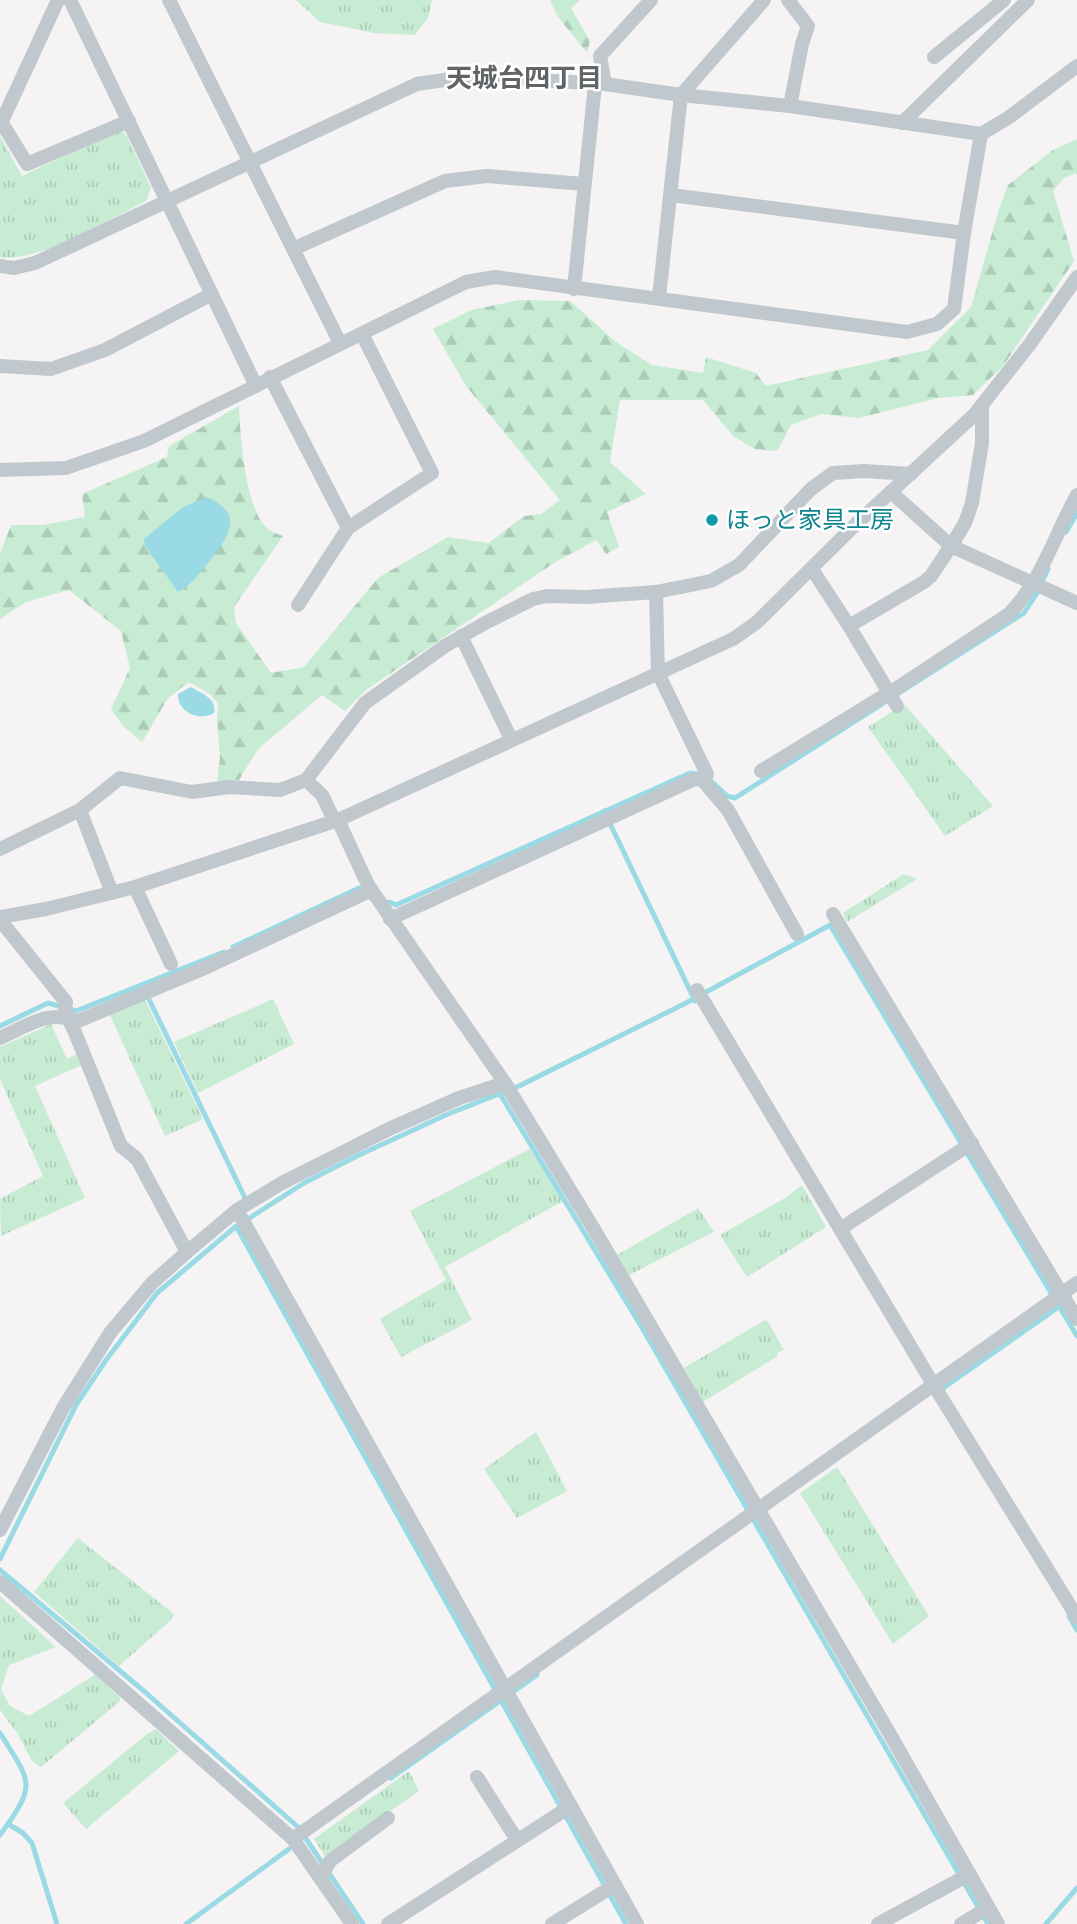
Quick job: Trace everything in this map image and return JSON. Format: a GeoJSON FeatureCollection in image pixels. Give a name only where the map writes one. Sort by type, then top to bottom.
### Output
{"type":"FeatureCollection","features":[{"type":"Feature","properties":{"kind":"street"},"geometry":{"type":"LineString","coordinates":[[58,0],[1,120],[27,164],[129,121]]}},
{"type":"Feature","properties":{"kind":"street"},"geometry":{"type":"LineString","coordinates":[[70,0],[256,386]]}},
{"type":"Feature","properties":{"kind":"street"},"geometry":{"type":"LineString","coordinates":[[169,0],[340,343]]}},
{"type":"Feature","properties":{"kind":"street"},"geometry":{"type":"LineString","coordinates":[[574,289],[584,184],[600,84],[600,56],[650,0]]}},
{"type":"Feature","properties":{"kind":"street"},"geometry":{"type":"LineString","coordinates":[[659,298],[681,95],[764,0]]}},
{"type":"Feature","properties":{"kind":"street"},"geometry":{"type":"LineString","coordinates":[[788,0],[808,26],[790,106]]}},
{"type":"Feature","properties":{"kind":"street"},"geometry":{"type":"LineString","coordinates":[[934,57],[1004,0]]}},
{"type":"Feature","properties":{"kind":"street"},"geometry":{"type":"LineString","coordinates":[[902,123],[1028,0]]}},
{"type":"Feature","properties":{"kind":"street"},"geometry":{"type":"LineString","coordinates":[[0,266],[15,268],[35,263],[416,84],[472,76],[600,84],[790,106],[981,134],[1008,118],[1077,66]]}},
{"type":"Feature","properties":{"kind":"street"},"geometry":{"type":"LineString","coordinates":[[0,470],[66,468],[144,441],[340,343],[466,282],[478,279],[495,277],[907,332],[937,324],[954,309],[981,134]]}},
{"type":"Feature","properties":{"kind":"street"},"geometry":{"type":"LineString","coordinates":[[293,249],[445,181],[486,176],[584,184]]}},
{"type":"Feature","properties":{"kind":"street"},"geometry":{"type":"LineString","coordinates":[[671,195],[964,233]]}},
{"type":"Feature","properties":{"kind":"street"},"geometry":{"type":"LineString","coordinates":[[372,890],[207,968],[78,1021],[66,1010],[0,918],[135,887],[336,821],[733,639],[756,623],[982,405],[1030,344],[1077,277]]}},
{"type":"Feature","properties":{"kind":"street"},"geometry":{"type":"LineString","coordinates":[[0,366],[51,369],[105,349],[212,294]]}},
{"type":"Feature","properties":{"kind":"street"},"geometry":{"type":"LineString","coordinates":[[298,605],[348,528],[432,473],[362,334]]}},
{"type":"Feature","properties":{"kind":"street"},"geometry":{"type":"LineString","coordinates":[[270,377],[348,528]]}},
{"type":"Feature","properties":{"kind":"street"},"geometry":{"type":"LineString","coordinates":[[849,626],[924,582],[951,547],[965,523],[972,503],[982,443],[982,405]]}},
{"type":"Feature","properties":{"kind":"street"},"geometry":{"type":"LineString","coordinates":[[0,849],[80,810],[120,778],[192,792],[229,787],[280,790],[306,780],[365,703],[461,636],[533,599],[547,596],[586,597],[656,592],[711,581],[727,574],[738,565],[811,489],[833,473],[864,471],[911,474]]}},
{"type":"Feature","properties":{"kind":"street"},"geometry":{"type":"LineString","coordinates":[[891,492],[951,547],[1077,603]]}},
{"type":"Feature","properties":{"kind":"street"},"geometry":{"type":"LineString","coordinates":[[761,771],[893,699],[1009,614],[1038,585],[1077,495]]}},
{"type":"Feature","properties":{"kind":"street"},"geometry":{"type":"LineString","coordinates":[[812,569],[893,699]]}},
{"type":"Feature","properties":{"kind":"street"},"geometry":{"type":"LineString","coordinates":[[656,592],[658,673],[705,779],[728,810],[797,934]]}},
{"type":"Feature","properties":{"kind":"street"},"geometry":{"type":"LineString","coordinates":[[461,636],[511,739]]}},
{"type":"Feature","properties":{"kind":"street"},"geometry":{"type":"LineString","coordinates":[[390,919],[695,779],[705,779]]}},
{"type":"Feature","properties":{"kind":"street"},"geometry":{"type":"LineString","coordinates":[[306,780],[322,795],[365,879],[390,919],[508,1088],[596,1231],[755,1514],[887,1729],[983,1911],[998,1924]]}},
{"type":"Feature","properties":{"kind":"street"},"geometry":{"type":"LineString","coordinates":[[80,810],[112,893]]}},
{"type":"Feature","properties":{"kind":"street"},"geometry":{"type":"LineString","coordinates":[[135,887],[171,964]]}},
{"type":"Feature","properties":{"kind":"street"},"geometry":{"type":"LineString","coordinates":[[833,914],[967,1146],[1060,1299],[1077,1319]]}},
{"type":"Feature","properties":{"kind":"street"},"geometry":{"type":"LineString","coordinates":[[699,994],[933,1389],[1077,1617]]}},
{"type":"Feature","properties":{"kind":"street"},"geometry":{"type":"LineString","coordinates":[[0,1038],[66,1010]]}},
{"type":"Feature","properties":{"kind":"street"},"geometry":{"type":"LineString","coordinates":[[66,1010],[121,1146],[137,1158],[187,1252]]}},
{"type":"Feature","properties":{"kind":"street"},"geometry":{"type":"LineString","coordinates":[[0,1530],[63,1408],[110,1333],[152,1283],[187,1252],[282,1183],[458,1098],[508,1088]]}},
{"type":"Feature","properties":{"kind":"street"},"geometry":{"type":"LineString","coordinates":[[840,1229],[967,1146]]}},
{"type":"Feature","properties":{"kind":"street"},"geometry":{"type":"LineString","coordinates":[[244,1211],[566,1809],[610,1888],[637,1924]]}},
{"type":"Feature","properties":{"kind":"street"},"geometry":{"type":"LineString","coordinates":[[299,1834],[504,1693],[1060,1299],[1077,1283]]}},
{"type":"Feature","properties":{"kind":"street"},"geometry":{"type":"LineString","coordinates":[[0,1581],[299,1834],[325,1870],[352,1924]]}},
{"type":"Feature","properties":{"kind":"street"},"geometry":{"type":"LineString","coordinates":[[477,1777],[517,1840]]}},
{"type":"Feature","properties":{"kind":"street"},"geometry":{"type":"LineString","coordinates":[[388,1924],[566,1809]]}},
{"type":"Feature","properties":{"kind":"street"},"geometry":{"type":"LineString","coordinates":[[325,1870],[388,1818]]}},
{"type":"Feature","properties":{"kind":"street"},"geometry":{"type":"LineString","coordinates":[[878,1924],[965,1877]]}},
{"type":"Feature","properties":{"kind":"street"},"geometry":{"type":"LineString","coordinates":[[552,1924],[610,1888]]}},
{"type":"Feature","properties":{"kind":"street"},"geometry":{"type":"LineString","coordinates":[[961,1924],[983,1911]]}},
{"type":"Feature","properties":{"kind":"green space"},"geometry":{"type":"Polygon","coordinates":[[[296,0],[432,0],[428,18],[415,35],[374,33],[320,22],[296,0]]]}},
{"type":"Feature","properties":{"kind":"green space"},"geometry":{"type":"Polygon","coordinates":[[[550,0],[580,0],[571,8],[590,41],[587,53],[558,17],[550,0]]]}},
{"type":"Feature","properties":{"kind":"green space"},"geometry":{"type":"Polygon","coordinates":[[[121,129],[128,138],[151,188],[146,201],[54,247],[16,257],[0,257],[0,136],[22,176],[121,129]]]}},
{"type":"Feature","properties":{"kind":"green space"},"geometry":{"type":"Polygon","coordinates":[[[1077,139],[1077,175],[1075,173],[1063,179],[1053,191],[1074,261],[1003,366],[973,395],[938,398],[859,418],[821,414],[791,425],[777,451],[755,449],[733,436],[703,400],[620,400],[610,462],[646,494],[607,512],[619,547],[606,554],[596,540],[554,563],[366,690],[345,711],[322,695],[258,749],[239,780],[217,781],[220,758],[218,704],[210,694],[189,682],[168,698],[142,742],[123,726],[111,709],[130,668],[121,631],[69,590],[26,602],[0,619],[0,554],[11,525],[43,525],[85,517],[82,494],[167,457],[169,446],[239,406],[245,471],[254,506],[260,520],[268,529],[283,536],[234,607],[236,623],[271,673],[304,667],[378,578],[448,537],[489,543],[524,516],[541,514],[560,500],[466,386],[433,329],[471,310],[520,300],[570,301],[616,342],[652,365],[703,373],[706,357],[756,373],[766,386],[928,350],[971,307],[1008,185],[1053,150],[1077,139]]]}},
{"type":"Feature","properties":{"kind":"green space"},"geometry":{"type":"Polygon","coordinates":[[[904,704],[993,806],[945,836],[868,727],[904,704]]]}},
{"type":"Feature","properties":{"kind":"green space"},"geometry":{"type":"Polygon","coordinates":[[[904,874],[917,879],[847,922],[843,913],[904,874]]]}},
{"type":"Feature","properties":{"kind":"green space"},"geometry":{"type":"Polygon","coordinates":[[[273,999],[294,1044],[198,1093],[174,1042],[273,999]]]}},
{"type":"Feature","properties":{"kind":"green space"},"geometry":{"type":"Polygon","coordinates":[[[145,1000],[203,1119],[165,1136],[110,1015],[145,1000]]]}},
{"type":"Feature","properties":{"kind":"green space"},"geometry":{"type":"Polygon","coordinates":[[[51,1024],[67,1059],[77,1054],[82,1065],[35,1086],[85,1198],[1,1236],[0,1199],[43,1176],[0,1079],[0,1047],[51,1024]]]}},
{"type":"Feature","properties":{"kind":"green space"},"geometry":{"type":"Polygon","coordinates":[[[530,1149],[563,1201],[445,1267],[472,1320],[401,1357],[380,1319],[446,1280],[410,1211],[530,1149]]]}},
{"type":"Feature","properties":{"kind":"green space"},"geometry":{"type":"Polygon","coordinates":[[[802,1185],[826,1227],[747,1277],[720,1235],[785,1198],[802,1185]]]}},
{"type":"Feature","properties":{"kind":"green space"},"geometry":{"type":"Polygon","coordinates":[[[698,1208],[714,1232],[629,1275],[617,1255],[698,1208]]]}},
{"type":"Feature","properties":{"kind":"green space"},"geometry":{"type":"Polygon","coordinates":[[[765,1320],[784,1350],[703,1402],[684,1368],[765,1320]]]}},
{"type":"Feature","properties":{"kind":"green space"},"geometry":{"type":"Polygon","coordinates":[[[536,1432],[567,1491],[517,1518],[484,1469],[536,1432]]]}},
{"type":"Feature","properties":{"kind":"green space"},"geometry":{"type":"Polygon","coordinates":[[[837,1467],[929,1616],[893,1644],[800,1493],[837,1467]]]}},
{"type":"Feature","properties":{"kind":"green space"},"geometry":{"type":"Polygon","coordinates":[[[78,1538],[174,1614],[171,1620],[119,1666],[34,1592],[78,1538]]]}},
{"type":"Feature","properties":{"kind":"green space"},"geometry":{"type":"Polygon","coordinates":[[[0,1596],[56,1647],[9,1665],[1,1690],[10,1706],[29,1716],[96,1674],[120,1698],[120,1701],[41,1767],[32,1761],[17,1733],[0,1710],[0,1596]]]}},
{"type":"Feature","properties":{"kind":"green space"},"geometry":{"type":"Polygon","coordinates":[[[156,1729],[179,1751],[86,1829],[63,1803],[156,1729]]]}},
{"type":"Feature","properties":{"kind":"green space"},"geometry":{"type":"Polygon","coordinates":[[[409,1771],[419,1791],[325,1856],[314,1839],[409,1771]]]}},
{"type":"Feature","properties":{"kind":"water"},"geometry":{"type":"Polygon","coordinates":[[[207,497],[226,511],[230,527],[209,562],[191,583],[178,592],[145,546],[144,539],[183,507],[207,497]]]}},
{"type":"Feature","properties":{"kind":"water"},"geometry":{"type":"Polygon","coordinates":[[[191,687],[211,700],[214,713],[196,716],[181,706],[178,694],[191,687]]]}},
{"type":"Feature","properties":{"kind":"waterway"},"geometry":{"type":"LineString","coordinates":[[1066,532],[1077,513]]}},
{"type":"Feature","properties":{"kind":"waterway"},"geometry":{"type":"LineString","coordinates":[[709,779],[727,796],[735,798],[1024,613],[1048,569]]}},
{"type":"Feature","properties":{"kind":"waterway"},"geometry":{"type":"LineString","coordinates":[[389,902],[396,905],[690,773],[697,774]]}},
{"type":"Feature","properties":{"kind":"waterway"},"geometry":{"type":"LineString","coordinates":[[604,811],[695,1001]]}},
{"type":"Feature","properties":{"kind":"waterway"},"geometry":{"type":"LineString","coordinates":[[233,947],[359,888]]}},
{"type":"Feature","properties":{"kind":"waterway"},"geometry":{"type":"LineString","coordinates":[[0,1559],[76,1405],[106,1360],[157,1293],[234,1228],[304,1183],[359,1155],[448,1114],[519,1086],[684,1004],[830,925],[1077,1336]]}},
{"type":"Feature","properties":{"kind":"waterway"},"geometry":{"type":"LineString","coordinates":[[0,1026],[48,1003],[76,1011],[224,952]]}},
{"type":"Feature","properties":{"kind":"waterway"},"geometry":{"type":"LineString","coordinates":[[146,993],[247,1202]]}},
{"type":"Feature","properties":{"kind":"waterway"},"geometry":{"type":"LineString","coordinates":[[500,1094],[641,1326],[988,1924]]}},
{"type":"Feature","properties":{"kind":"waterway"},"geometry":{"type":"LineString","coordinates":[[236,1226],[626,1924]]}},
{"type":"Feature","properties":{"kind":"waterway"},"geometry":{"type":"LineString","coordinates":[[939,1391],[1060,1306]]}},
{"type":"Feature","properties":{"kind":"waterway"},"geometry":{"type":"LineString","coordinates":[[0,1570],[145,1692],[298,1827],[363,1924]]}},
{"type":"Feature","properties":{"kind":"waterway"},"geometry":{"type":"LineString","coordinates":[[1069,1616],[1077,1630]]}},
{"type":"Feature","properties":{"kind":"waterway"},"geometry":{"type":"LineString","coordinates":[[391,1778],[537,1675]]}},
{"type":"Feature","properties":{"kind":"waterway"},"geometry":{"type":"LineString","coordinates":[[0,1733],[19,1763],[26,1784],[20,1805],[0,1835]]}},
{"type":"Feature","properties":{"kind":"waterway"},"geometry":{"type":"LineString","coordinates":[[8,1824],[23,1833],[32,1843],[57,1924]]}},
{"type":"Feature","properties":{"kind":"waterway"},"geometry":{"type":"LineString","coordinates":[[186,1924],[289,1849]]}},
{"type":"Feature","properties":{"kind":"waterway"},"geometry":{"type":"LineString","coordinates":[[1046,1924],[1077,1888]]}},
{"type":"Feature","properties":{"kind":"place","name":"ほっと家具工房"},"geometry":{"type":"Point","coordinates":[712,520]}},
{"type":"Feature","properties":{"kind":"district","name":"天城台四丁目"},"geometry":{"type":"Point","coordinates":[524,78]}}]}
